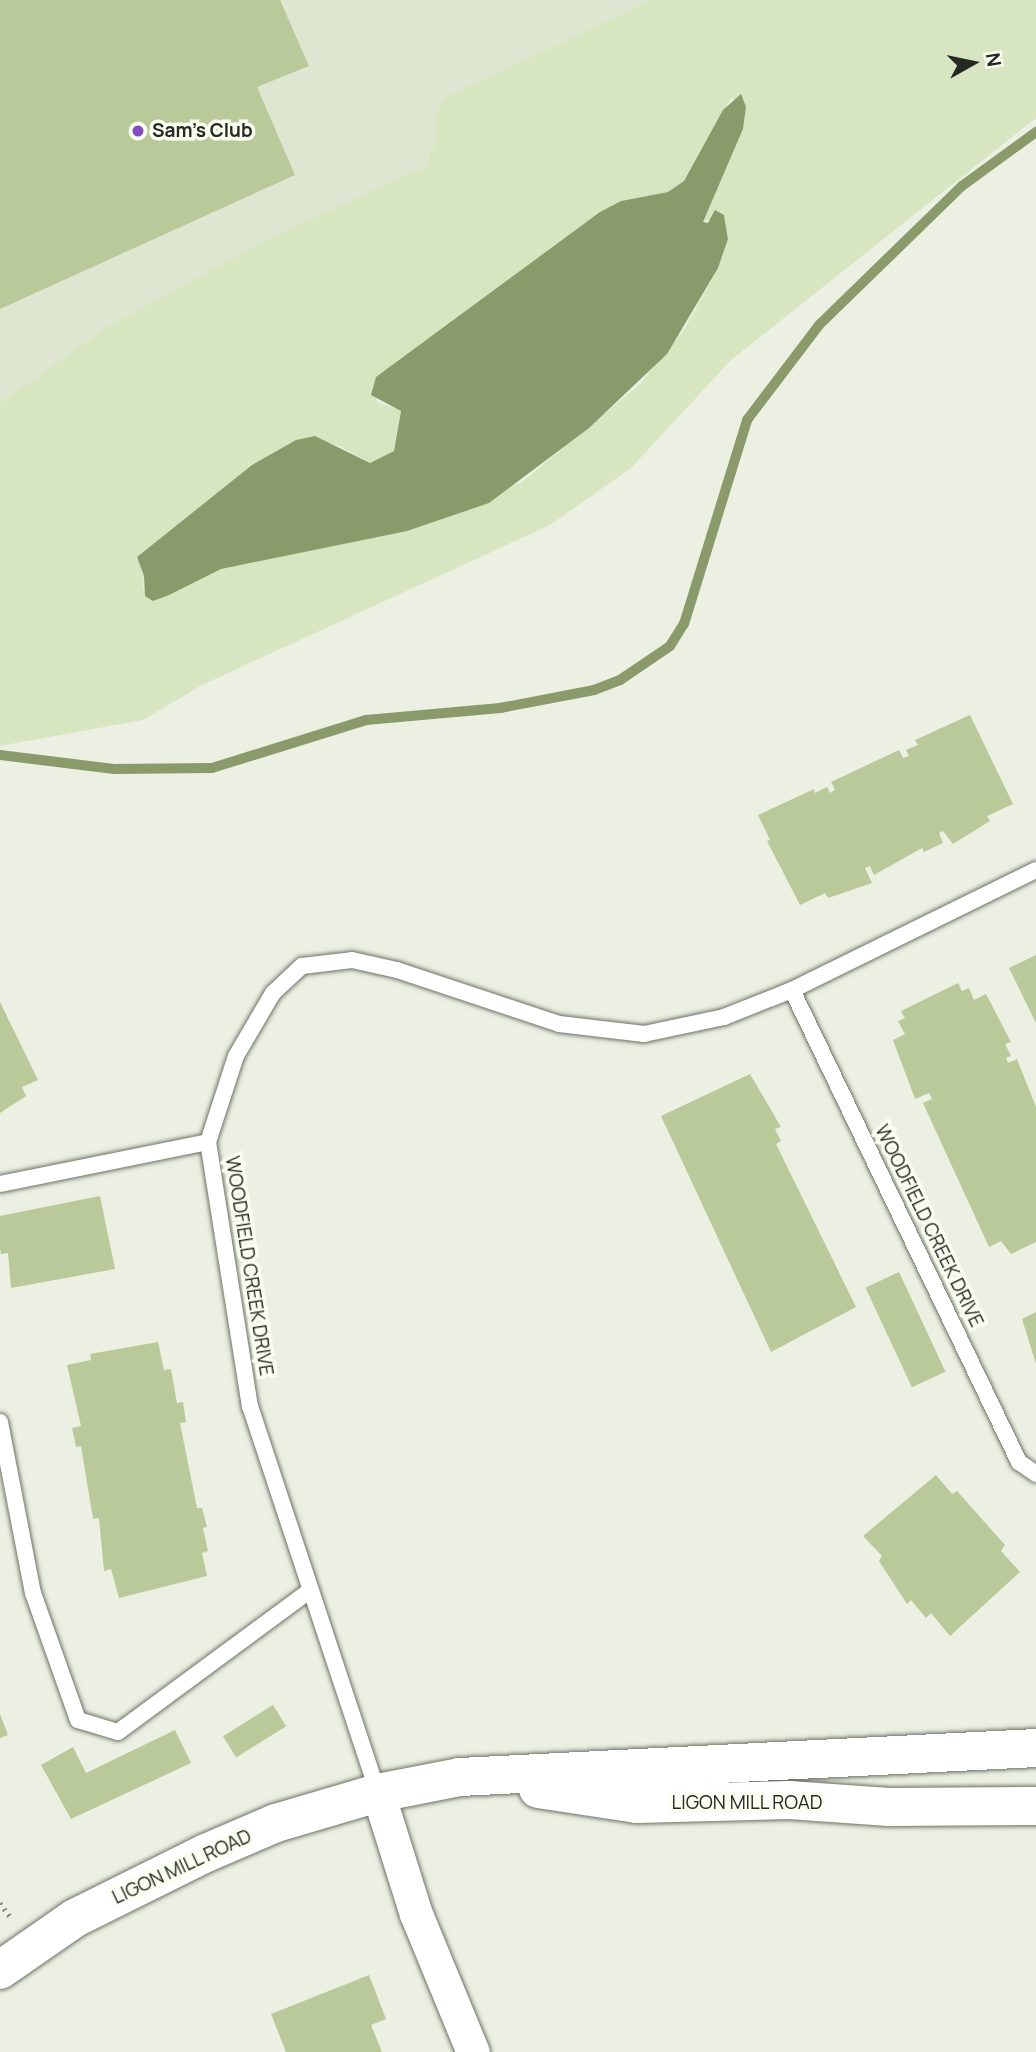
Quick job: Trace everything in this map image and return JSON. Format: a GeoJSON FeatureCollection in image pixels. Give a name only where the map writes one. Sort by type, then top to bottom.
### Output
{"type":"FeatureCollection","features":[{"type":"Feature","properties":{"kind":"main road","name":"LIGON MILL ROAD"},"geometry":{"type":"LineString","coordinates":[[0,1970],[75,1918],[206,1853],[276,1823],[378,1793],[460,1777],[1036,1748]]}},
{"type":"Feature","properties":{"kind":"main road","name":"LIGON MILL ROAD"},"geometry":{"type":"LineString","coordinates":[[460,1777],[637,1804],[789,1800],[889,1807],[1036,1806]]}},
{"type":"Feature","properties":{"kind":"street"},"geometry":{"type":"LineString","coordinates":[[378,1793],[416,1914],[473,2052]]}},
{"type":"Feature","properties":{"kind":"lane","name":"WOODFIELD CREEK DRIVE"},"geometry":{"type":"LineString","coordinates":[[378,1793],[250,1407],[208,1142],[236,1056],[273,993],[302,966],[352,960],[397,970],[559,1024],[644,1034],[724,1017],[792,990],[1036,870]]}},
{"type":"Feature","properties":{"kind":"lane","name":"WOODFIELD CREEK DRIVE"},"geometry":{"type":"LineString","coordinates":[[792,990],[1020,1462],[1036,1474]]}},
{"type":"Feature","properties":{"kind":"lane"},"geometry":{"type":"LineString","coordinates":[[0,1184],[208,1142]]}},
{"type":"Feature","properties":{"kind":"lane"},"geometry":{"type":"LineString","coordinates":[[0,1422],[33,1593],[78,1720],[118,1732],[309,1591]]}},
{"type":"Feature","properties":{"kind":"path"},"geometry":{"type":"LineString","coordinates":[[0,1903],[15,1922]]}},
{"type":"Feature","properties":{"kind":"shaded area"},"geometry":{"type":"Polygon","coordinates":[[[0,0],[651,0],[447,97],[434,116],[437,139],[425,165],[0,403],[0,0]]]}},
{"type":"Feature","properties":{"kind":"shaded area"},"geometry":{"type":"Polygon","coordinates":[[[651,0],[1036,0],[1036,118],[731,360],[631,468],[550,525],[202,685],[143,720],[0,746],[0,403],[107,327],[266,240],[425,166],[437,139],[434,116],[446,97],[651,0]],[[731,98],[684,181],[668,192],[621,201],[377,377],[373,387],[377,402],[401,410],[394,451],[370,463],[337,445],[296,440],[252,465],[137,557],[144,576],[143,588],[153,601],[221,569],[521,483],[639,385],[684,330],[718,268],[728,239],[724,215],[703,222],[743,129],[746,107],[731,98]]]}},
{"type":"Feature","properties":{"kind":"shaded area"},"geometry":{"type":"Polygon","coordinates":[[[741,94],[746,107],[743,129],[703,222],[708,223],[715,210],[724,215],[728,239],[718,268],[667,354],[589,428],[489,503],[407,531],[221,569],[153,601],[145,596],[144,576],[137,557],[252,465],[296,440],[315,436],[370,463],[394,451],[401,411],[371,395],[376,377],[600,212],[621,201],[668,192],[684,181],[723,110],[741,94]]]}},
{"type":"Feature","properties":{"kind":"building","name":"Sam's Club"},"geometry":{"type":"Polygon","coordinates":[[[0,0],[280,0],[309,66],[257,87],[295,175],[0,309],[0,0]]]}},
{"type":"Feature","properties":{"kind":"building"},"geometry":{"type":"Polygon","coordinates":[[[970,715],[1013,804],[987,816],[990,821],[953,844],[943,831],[939,833],[943,843],[924,852],[922,848],[874,875],[870,866],[865,868],[872,883],[828,898],[825,893],[800,905],[767,841],[770,840],[758,815],[814,789],[815,793],[827,787],[830,793],[835,790],[831,782],[899,750],[903,758],[909,756],[906,750],[918,745],[915,740],[970,715]]]}},
{"type":"Feature","properties":{"kind":"building"},"geometry":{"type":"Polygon","coordinates":[[[1036,955],[1036,1023],[1009,968],[1036,955]]]}},
{"type":"Feature","properties":{"kind":"building"},"geometry":{"type":"Polygon","coordinates":[[[958,983],[962,991],[969,988],[974,1000],[986,994],[1011,1042],[1005,1044],[1011,1056],[1006,1058],[1008,1063],[1017,1059],[1036,1107],[1036,1242],[1011,1254],[1001,1241],[989,1247],[923,1103],[932,1099],[929,1093],[915,1099],[893,1040],[905,1034],[898,1021],[905,1018],[901,1011],[958,983]]]}},
{"type":"Feature","properties":{"kind":"building"},"geometry":{"type":"Polygon","coordinates":[[[0,1002],[38,1080],[22,1087],[26,1096],[0,1113],[0,1002]]]}},
{"type":"Feature","properties":{"kind":"building"},"geometry":{"type":"Polygon","coordinates":[[[750,1074],[781,1127],[775,1129],[781,1141],[776,1144],[856,1307],[771,1352],[661,1116],[750,1074]]]}},
{"type":"Feature","properties":{"kind":"building"},"geometry":{"type":"Polygon","coordinates":[[[100,1196],[115,1269],[11,1288],[8,1253],[1,1254],[0,1249],[0,1216],[100,1196]]]}},
{"type":"Feature","properties":{"kind":"building"},"geometry":{"type":"Polygon","coordinates":[[[899,1272],[945,1372],[912,1387],[865,1288],[899,1272]]]}},
{"type":"Feature","properties":{"kind":"building"},"geometry":{"type":"Polygon","coordinates":[[[1036,1312],[1036,1364],[1022,1319],[1036,1312]]]}},
{"type":"Feature","properties":{"kind":"building"},"geometry":{"type":"Polygon","coordinates":[[[158,1342],[164,1370],[171,1369],[177,1403],[183,1402],[186,1422],[180,1423],[197,1508],[202,1508],[207,1527],[203,1528],[208,1551],[202,1553],[207,1576],[119,1598],[111,1569],[104,1571],[99,1518],[93,1519],[81,1446],[76,1447],[72,1428],[81,1426],[67,1365],[91,1360],[90,1354],[158,1342]]]}},
{"type":"Feature","properties":{"kind":"building"},"geometry":{"type":"Polygon","coordinates":[[[936,1475],[952,1494],[957,1491],[1005,1545],[1001,1551],[1020,1572],[950,1636],[931,1613],[926,1618],[911,1600],[907,1604],[879,1561],[882,1556],[863,1536],[936,1475]]]}},
{"type":"Feature","properties":{"kind":"building"},"geometry":{"type":"Polygon","coordinates":[[[273,1705],[286,1726],[236,1757],[223,1736],[273,1705]]]}},
{"type":"Feature","properties":{"kind":"building"},"geometry":{"type":"Polygon","coordinates":[[[0,1714],[8,1735],[0,1738],[0,1714]]]}},
{"type":"Feature","properties":{"kind":"building"},"geometry":{"type":"Polygon","coordinates":[[[175,1730],[191,1763],[71,1819],[41,1765],[73,1747],[86,1773],[175,1730]]]}},
{"type":"Feature","properties":{"kind":"building"},"geometry":{"type":"Polygon","coordinates":[[[369,1975],[386,2019],[371,2025],[382,2052],[286,2052],[271,2014],[369,1975]]]}},
{"type":"Feature","properties":{"kind":"waterway"},"geometry":{"type":"LineString","coordinates":[[0,755],[114,769],[212,768],[366,720],[500,708],[594,690],[620,680],[670,646],[684,624],[747,420],[819,325],[962,186],[1036,132]]}},
{"type":"Feature","properties":{"kind":"place","name":"Sam's Club"},"geometry":{"type":"Point","coordinates":[138,131]}}]}
